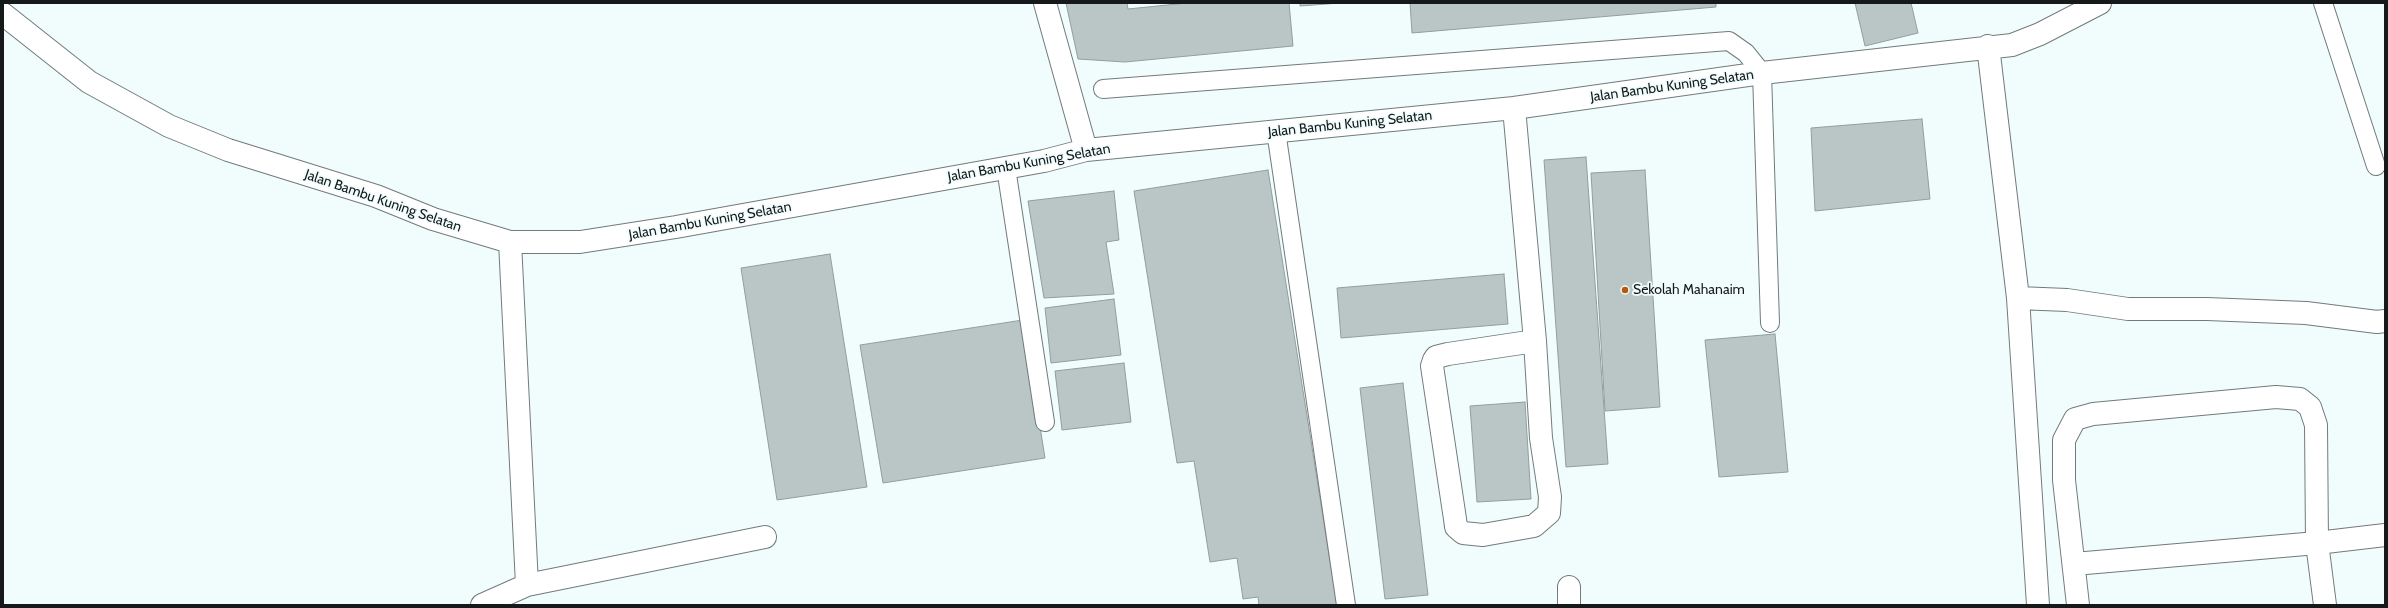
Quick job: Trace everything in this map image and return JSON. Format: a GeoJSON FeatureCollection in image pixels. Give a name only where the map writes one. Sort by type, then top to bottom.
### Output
{"type":"FeatureCollection","features":[{"type":"Feature","properties":{"kind":"street"},"geometry":{"type":"LineString","coordinates":[[1045,3],[1086,150]]}},
{"type":"Feature","properties":{"kind":"street","name":"Jalan Bambu Kuning Selatan"},"geometry":{"type":"LineString","coordinates":[[3,14],[89,82],[169,126],[228,150],[376,196],[433,219],[510,242],[580,242],[633,235],[1044,162],[1086,150],[1514,108],[1762,73],[1988,46],[2012,45],[2040,34],[2100,3]]}},
{"type":"Feature","properties":{"kind":"street"},"geometry":{"type":"LineString","coordinates":[[1988,46],[2018,298],[2038,605]]}},
{"type":"Feature","properties":{"kind":"street"},"geometry":{"type":"LineString","coordinates":[[1514,108],[1535,341],[1541,438],[1550,498],[1548,512],[1534,526],[1483,535],[1463,533],[1456,527],[1432,366],[1434,360],[1436,357],[1448,354],[1535,341]]}},
{"type":"Feature","properties":{"kind":"street"},"geometry":{"type":"LineString","coordinates":[[510,242],[527,585]]}},
{"type":"Feature","properties":{"kind":"street"},"geometry":{"type":"LineString","coordinates":[[2018,298],[2067,300],[2128,309],[2207,309],[2306,313],[2377,322],[2385,321]]}},
{"type":"Feature","properties":{"kind":"street"},"geometry":{"type":"LineString","coordinates":[[2078,605],[2064,480],[2064,440],[2075,419],[2093,414],[2276,397],[2300,399],[2310,407],[2316,425],[2317,543],[2324,605]]}},
{"type":"Feature","properties":{"kind":"street"},"geometry":{"type":"LineString","coordinates":[[2074,564],[2317,543],[2385,535]]}},
{"type":"Feature","properties":{"kind":"street"},"geometry":{"type":"LineString","coordinates":[[482,605],[527,585],[765,537]]}},
{"type":"Feature","properties":{"kind":"lane"},"geometry":{"type":"LineString","coordinates":[[2323,3],[2376,166]]}},
{"type":"Feature","properties":{"kind":"lane"},"geometry":{"type":"LineString","coordinates":[[1103,89],[1728,41],[1746,53],[1762,73],[1770,323]]}},
{"type":"Feature","properties":{"kind":"lane"},"geometry":{"type":"LineString","coordinates":[[1276,131],[1346,605]]}},
{"type":"Feature","properties":{"kind":"lane"},"geometry":{"type":"LineString","coordinates":[[1006,168],[1045,422]]}},
{"type":"Feature","properties":{"kind":"building"},"geometry":{"type":"Polygon","coordinates":[[[1066,3],[1127,3],[1128,9],[1187,3],[1289,3],[1293,46],[1125,62],[1078,59],[1066,3]]]}},
{"type":"Feature","properties":{"kind":"building"},"geometry":{"type":"Polygon","coordinates":[[[1300,3],[1340,3],[1300,6],[1300,3]]]}},
{"type":"Feature","properties":{"kind":"building"},"geometry":{"type":"Polygon","coordinates":[[[1410,3],[1716,3],[1716,7],[1412,33],[1410,3]]]}},
{"type":"Feature","properties":{"kind":"building"},"geometry":{"type":"Polygon","coordinates":[[[1855,3],[1911,3],[1918,33],[1865,46],[1855,3]]]}},
{"type":"Feature","properties":{"kind":"building"},"geometry":{"type":"Polygon","coordinates":[[[1922,119],[1930,199],[1815,211],[1811,128],[1922,119]]]}},
{"type":"Feature","properties":{"kind":"building"},"geometry":{"type":"Polygon","coordinates":[[[1586,157],[1608,464],[1566,467],[1544,160],[1586,157]]]}},
{"type":"Feature","properties":{"kind":"building"},"geometry":{"type":"Polygon","coordinates":[[[1268,170],[1337,605],[1259,605],[1258,597],[1243,599],[1237,558],[1210,562],[1194,461],[1177,463],[1134,191],[1268,170]]]}},
{"type":"Feature","properties":{"kind":"building","name":"Sekolah Mahanaim"},"geometry":{"type":"Polygon","coordinates":[[[1645,170],[1660,407],[1605,411],[1591,173],[1645,170]]]}},
{"type":"Feature","properties":{"kind":"building"},"geometry":{"type":"Polygon","coordinates":[[[1114,191],[1119,240],[1106,242],[1114,294],[1044,298],[1028,201],[1114,191]]]}},
{"type":"Feature","properties":{"kind":"building"},"geometry":{"type":"Polygon","coordinates":[[[830,254],[867,487],[777,500],[741,268],[830,254]]]}},
{"type":"Feature","properties":{"kind":"building"},"geometry":{"type":"Polygon","coordinates":[[[1504,274],[1508,324],[1341,338],[1337,288],[1504,274]]]}},
{"type":"Feature","properties":{"kind":"building"},"geometry":{"type":"Polygon","coordinates":[[[1114,299],[1121,355],[1051,363],[1045,308],[1114,299]]]}},
{"type":"Feature","properties":{"kind":"building"},"geometry":{"type":"Polygon","coordinates":[[[1023,320],[1045,458],[883,483],[860,345],[1023,320]]]}},
{"type":"Feature","properties":{"kind":"building"},"geometry":{"type":"Polygon","coordinates":[[[1775,334],[1788,472],[1719,477],[1705,340],[1775,334]]]}},
{"type":"Feature","properties":{"kind":"building"},"geometry":{"type":"Polygon","coordinates":[[[1124,363],[1131,422],[1062,430],[1055,371],[1124,363]]]}},
{"type":"Feature","properties":{"kind":"building"},"geometry":{"type":"Polygon","coordinates":[[[1403,383],[1428,595],[1385,599],[1360,388],[1403,383]]]}},
{"type":"Feature","properties":{"kind":"building"},"geometry":{"type":"Polygon","coordinates":[[[1525,402],[1531,499],[1477,502],[1470,406],[1525,402]]]}},
{"type":"Feature","properties":{"kind":"place","name":"Sekolah Mahanaim"},"geometry":{"type":"Point","coordinates":[1625,290]}}]}
